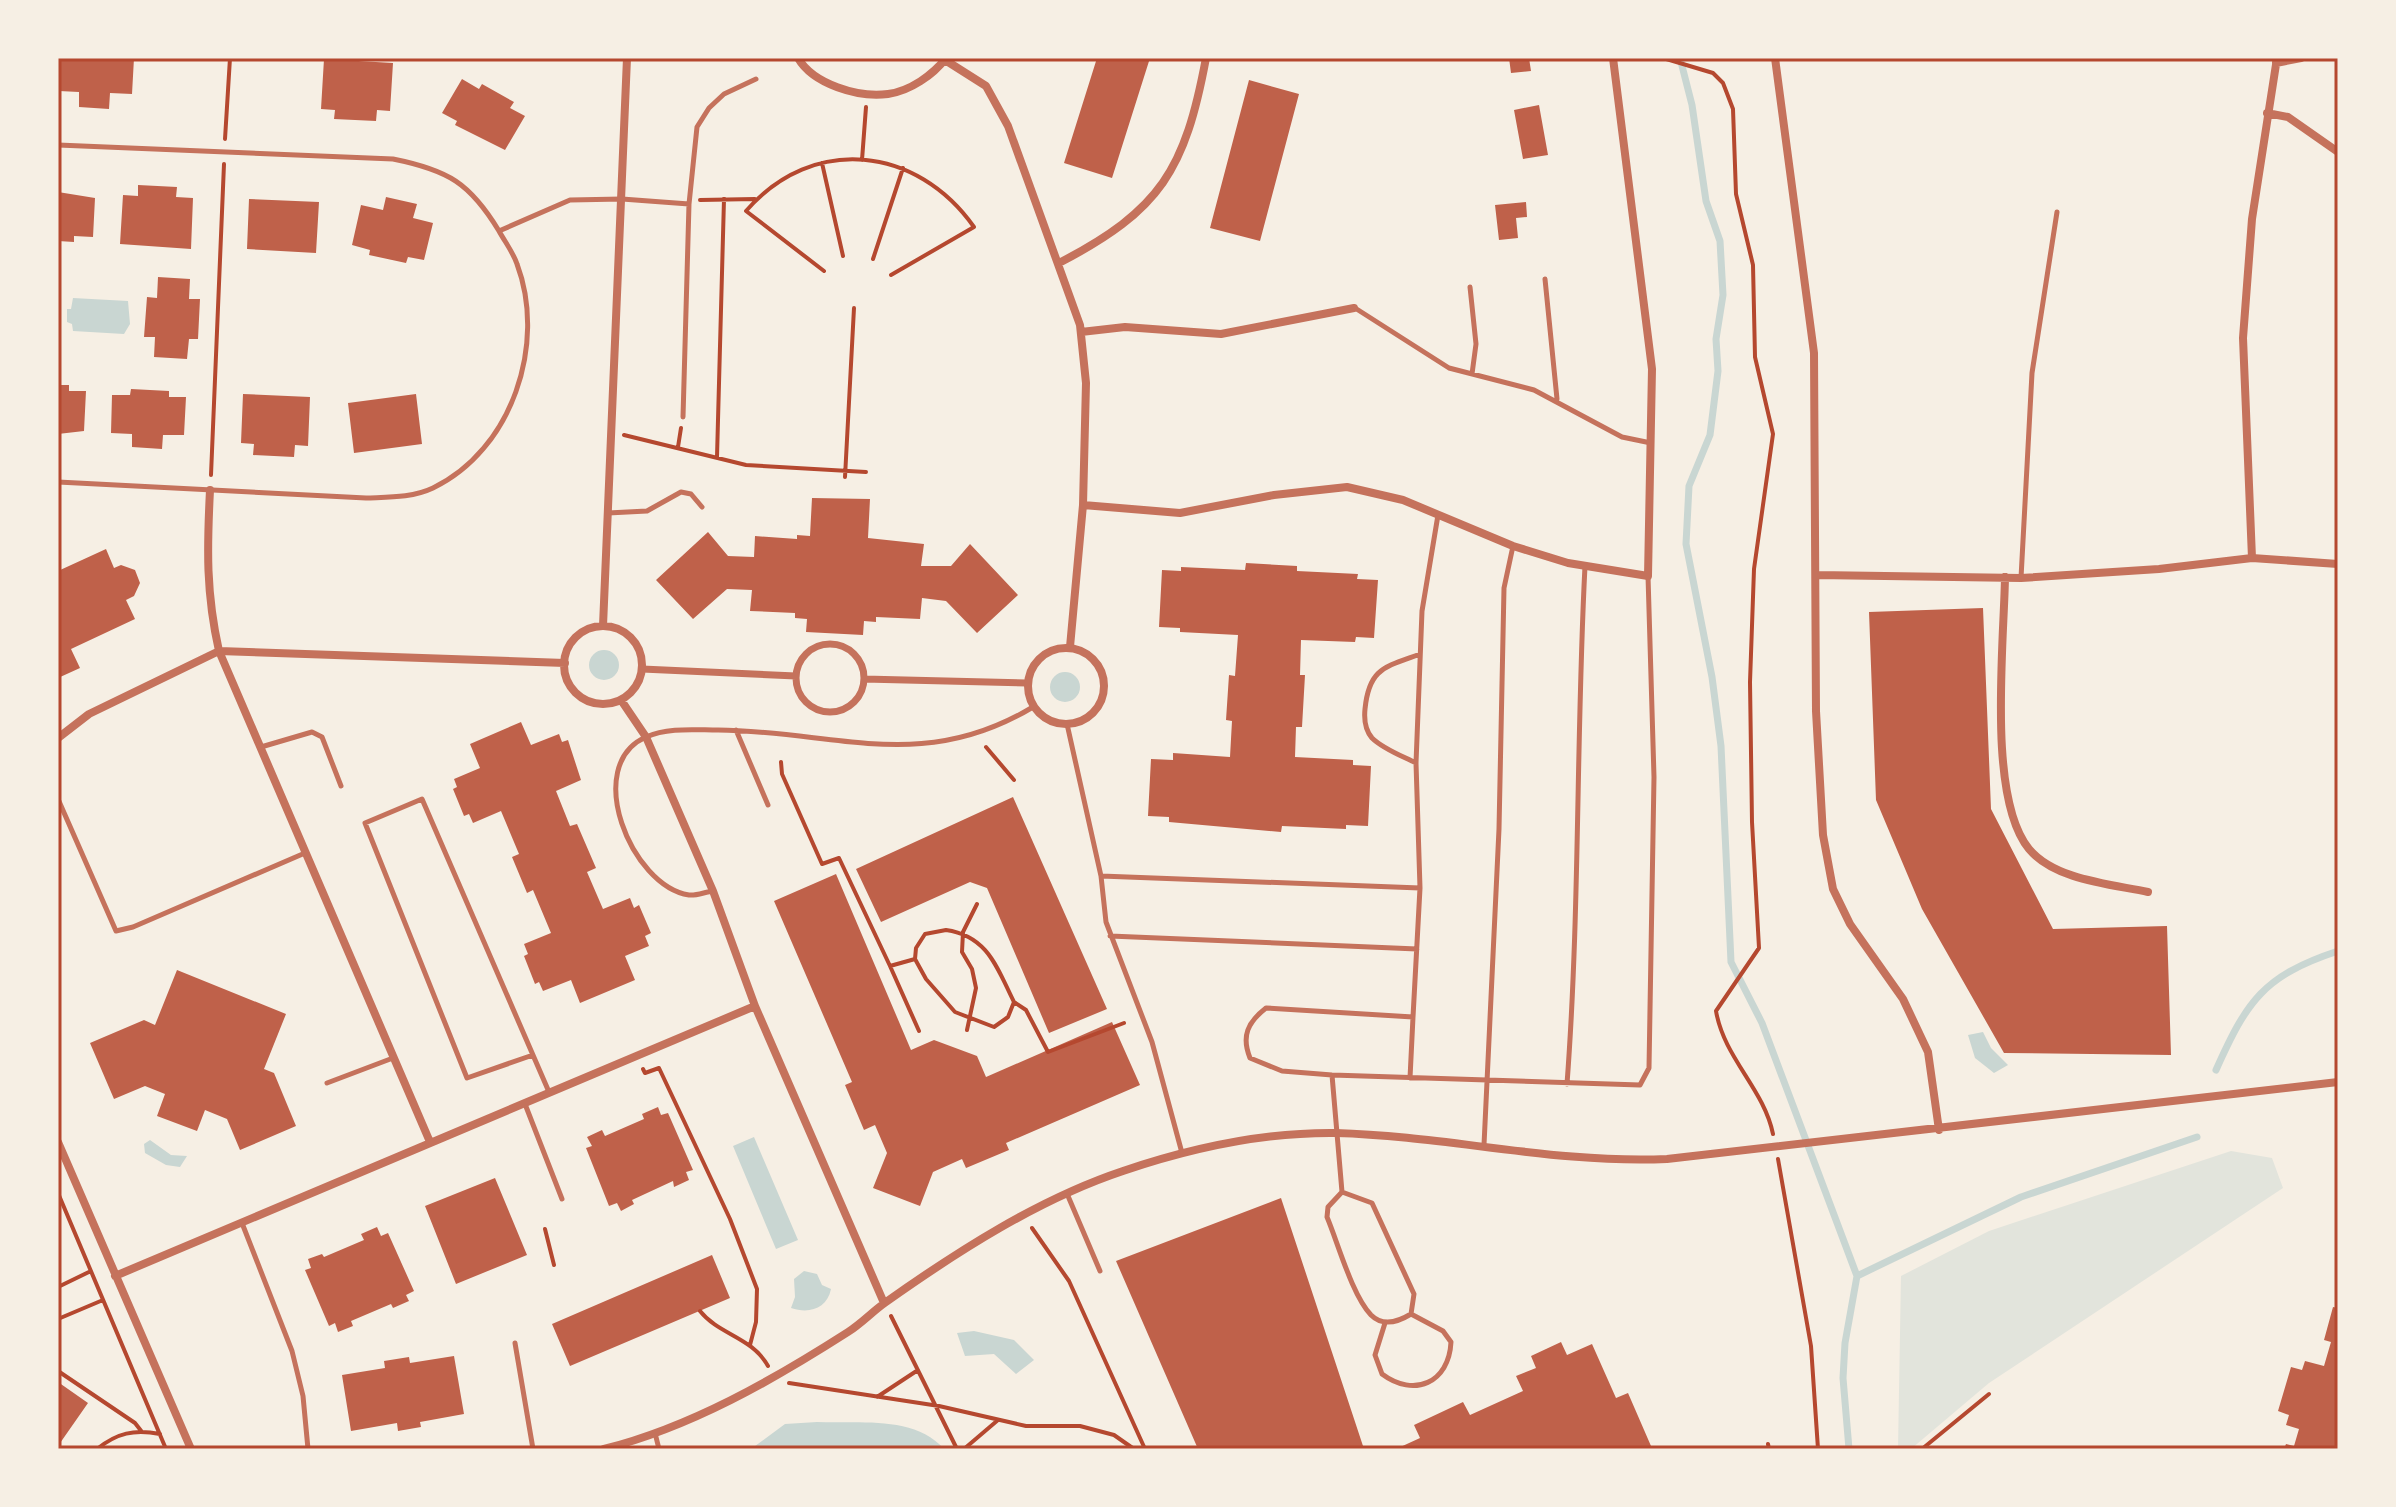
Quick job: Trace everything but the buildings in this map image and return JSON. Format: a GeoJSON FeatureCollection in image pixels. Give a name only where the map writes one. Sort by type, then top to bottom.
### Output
{"type":"FeatureCollection","features":[{"type":"Feature","properties":{"kind":"street"},"geometry":{"type":"LineString","coordinates":[[603,626],[627,58]]}},
{"type":"Feature","properties":{"kind":"street"},"geometry":{"type":"LineString","coordinates":[[798,58],[804,70],[843,90],[888,94],[926,79],[946,59],[986,86],[1008,126],[1081,332],[1086,383],[1083,505],[1070,647]]}},
{"type":"Feature","properties":{"kind":"street"},"geometry":{"type":"LineString","coordinates":[[1059,263],[1127,224],[1161,186],[1186,140],[1206,58]]}},
{"type":"Feature","properties":{"kind":"street"},"geometry":{"type":"LineString","coordinates":[[1083,505],[1180,513],[1274,495],[1347,487],[1403,500],[1513,546],[1585,566],[1648,576],[1652,369],[1613,58]]}},
{"type":"Feature","properties":{"kind":"street"},"geometry":{"type":"LineString","coordinates":[[1775,58],[1814,353],[1819,779],[1823,835],[1833,889],[1850,924],[1914,1017],[1928,1052],[1939,1130]]}},
{"type":"Feature","properties":{"kind":"street"},"geometry":{"type":"LineString","coordinates":[[2252,558],[2243,338],[2252,219],[2276,60],[2301,58]]}},
{"type":"Feature","properties":{"kind":"street"},"geometry":{"type":"LineString","coordinates":[[2267,113],[2288,117],[2338,152]]}},
{"type":"Feature","properties":{"kind":"street"},"geometry":{"type":"LineString","coordinates":[[1081,332],[1125,327],[1221,334],[1354,308]]}},
{"type":"Feature","properties":{"kind":"street"},"geometry":{"type":"LineString","coordinates":[[210,490],[206,572],[208,604],[219,651],[430,1142]]}},
{"type":"Feature","properties":{"kind":"street"},"geometry":{"type":"LineString","coordinates":[[1817,575],[2021,578],[2159,569],[2252,558],[2338,564]]}},
{"type":"Feature","properties":{"kind":"street"},"geometry":{"type":"LineString","coordinates":[[2005,577],[2003,780],[2012,819],[2029,850],[2067,874],[2148,892]]}},
{"type":"Feature","properties":{"kind":"street"},"geometry":{"type":"LineString","coordinates":[[603,626],[616,628],[636,644],[642,669],[631,693],[621,700],[594,703],[582,698],[566,677],[565,663],[572,642],[592,628],[603,626]]}},
{"type":"Feature","properties":{"kind":"street"},"geometry":{"type":"LineString","coordinates":[[831,643],[843,646],[857,657],[864,679],[862,691],[850,706],[827,712],[803,698],[796,676],[801,660],[809,651],[831,643]]}},
{"type":"Feature","properties":{"kind":"street"},"geometry":{"type":"LineString","coordinates":[[1070,647],[1092,657],[1099,667],[1104,691],[1091,714],[1067,724],[1042,716],[1033,707],[1027,683],[1030,671],[1046,653],[1070,647]]}},
{"type":"Feature","properties":{"kind":"street"},"geometry":{"type":"LineString","coordinates":[[58,738],[89,714],[219,651],[565,663]]}},
{"type":"Feature","properties":{"kind":"street"},"geometry":{"type":"LineString","coordinates":[[642,669],[796,676]]}},
{"type":"Feature","properties":{"kind":"street"},"geometry":{"type":"LineString","coordinates":[[864,679],[1027,683]]}},
{"type":"Feature","properties":{"kind":"street"},"geometry":{"type":"LineString","coordinates":[[621,700],[646,737],[713,891],[755,1006],[884,1303]]}},
{"type":"Feature","properties":{"kind":"street"},"geometry":{"type":"LineString","coordinates":[[115,1276],[755,1006]]}},
{"type":"Feature","properties":{"kind":"street"},"geometry":{"type":"LineString","coordinates":[[604,1449],[655,1432],[774,1377],[852,1330],[884,1303],[1025,1215],[1120,1172],[1227,1142],[1335,1133],[1636,1160],[1939,1130],[2338,1082]]}},
{"type":"Feature","properties":{"kind":"street"},"geometry":{"type":"LineString","coordinates":[[58,1142],[191,1449]]}},
{"type":"Feature","properties":{"kind":"lane"},"geometry":{"type":"LineString","coordinates":[[683,417],[689,202],[697,127],[709,108],[724,94],[756,79]]}},
{"type":"Feature","properties":{"kind":"lane"},"geometry":{"type":"LineString","coordinates":[[58,145],[393,159],[427,166],[458,180],[480,200],[517,262],[525,292],[527,348],[519,386],[504,418],[486,444],[433,488],[403,496],[58,482]]}},
{"type":"Feature","properties":{"kind":"lane"},"geometry":{"type":"LineString","coordinates":[[499,231],[570,200],[689,202]]}},
{"type":"Feature","properties":{"kind":"lane"},"geometry":{"type":"LineString","coordinates":[[2021,578],[2032,373],[2057,212]]}},
{"type":"Feature","properties":{"kind":"lane"},"geometry":{"type":"LineString","coordinates":[[1545,279],[1557,399]]}},
{"type":"Feature","properties":{"kind":"lane"},"geometry":{"type":"LineString","coordinates":[[1470,287],[1476,344],[1472,374]]}},
{"type":"Feature","properties":{"kind":"lane"},"geometry":{"type":"LineString","coordinates":[[1354,308],[1449,368],[1557,399],[1622,437],[1651,443]]}},
{"type":"Feature","properties":{"kind":"lane"},"geometry":{"type":"LineString","coordinates":[[608,513],[647,511],[681,492],[691,494],[702,507]]}},
{"type":"Feature","properties":{"kind":"lane"},"geometry":{"type":"LineString","coordinates":[[1410,1078],[1420,888],[1416,763],[1420,654],[1426,575],[1438,514]]}},
{"type":"Feature","properties":{"kind":"lane"},"geometry":{"type":"LineString","coordinates":[[1484,1145],[1489,1081],[1504,588],[1513,546]]}},
{"type":"Feature","properties":{"kind":"lane"},"geometry":{"type":"LineString","coordinates":[[1567,1084],[1578,875],[1577,728],[1585,566]]}},
{"type":"Feature","properties":{"kind":"lane"},"geometry":{"type":"LineString","coordinates":[[1413,1017],[1266,1008],[1246,1031],[1245,1045],[1250,1058],[1264,1067],[1332,1075],[1640,1085],[1649,1068],[1654,777],[1648,576]]}},
{"type":"Feature","properties":{"kind":"lane"},"geometry":{"type":"LineString","coordinates":[[1416,763],[1374,740],[1367,730],[1365,716],[1367,688],[1372,677],[1383,668],[1420,654]]}},
{"type":"Feature","properties":{"kind":"lane"},"geometry":{"type":"LineString","coordinates":[[713,891],[691,895],[674,890],[647,869],[628,841],[618,807],[616,775],[624,753],[646,737],[677,730],[736,730],[914,747],[961,738],[1010,721],[1033,707]]}},
{"type":"Feature","properties":{"kind":"lane"},"geometry":{"type":"LineString","coordinates":[[1067,724],[1101,876],[1110,936],[1152,1042],[1183,1154]]}},
{"type":"Feature","properties":{"kind":"lane"},"geometry":{"type":"LineString","coordinates":[[736,730],[768,805]]}},
{"type":"Feature","properties":{"kind":"lane"},"geometry":{"type":"LineString","coordinates":[[260,747],[312,732],[322,737],[341,786]]}},
{"type":"Feature","properties":{"kind":"lane"},"geometry":{"type":"LineString","coordinates":[[58,799],[116,931],[305,853]]}},
{"type":"Feature","properties":{"kind":"lane"},"geometry":{"type":"LineString","coordinates":[[533,1055],[467,1078],[365,823],[422,799],[533,1055],[549,1092]]}},
{"type":"Feature","properties":{"kind":"lane"},"geometry":{"type":"LineString","coordinates":[[1101,876],[1420,888]]}},
{"type":"Feature","properties":{"kind":"lane"},"geometry":{"type":"LineString","coordinates":[[1110,936],[1417,949]]}},
{"type":"Feature","properties":{"kind":"lane"},"geometry":{"type":"LineString","coordinates":[[327,1083],[394,1058]]}},
{"type":"Feature","properties":{"kind":"lane"},"geometry":{"type":"LineString","coordinates":[[1332,1075],[1342,1192],[1328,1207],[1327,1217],[1371,1315],[1385,1323],[1400,1321],[1411,1314],[1414,1294],[1372,1203],[1342,1192]]}},
{"type":"Feature","properties":{"kind":"lane"},"geometry":{"type":"LineString","coordinates":[[524,1103],[562,1199]]}},
{"type":"Feature","properties":{"kind":"lane"},"geometry":{"type":"LineString","coordinates":[[1068,1196],[1100,1271]]}},
{"type":"Feature","properties":{"kind":"lane"},"geometry":{"type":"LineString","coordinates":[[241,1222],[292,1351],[303,1396],[308,1449]]}},
{"type":"Feature","properties":{"kind":"lane"},"geometry":{"type":"LineString","coordinates":[[1385,1323],[1375,1355],[1382,1374],[1405,1387],[1422,1385],[1437,1377],[1445,1366],[1451,1342],[1443,1331],[1411,1314]]}},
{"type":"Feature","properties":{"kind":"lane"},"geometry":{"type":"LineString","coordinates":[[515,1343],[533,1449]]}},
{"type":"Feature","properties":{"kind":"lane"},"geometry":{"type":"LineString","coordinates":[[655,1432],[659,1449]]}},
{"type":"Feature","properties":{"kind":"path"},"geometry":{"type":"LineString","coordinates":[[210,490],[230,58]]}},
{"type":"Feature","properties":{"kind":"path"},"geometry":{"type":"LineString","coordinates":[[1665,59],[1713,73],[1723,83],[1733,109],[1736,194],[1753,265],[1755,357],[1773,434],[1754,569],[1750,682],[1752,822],[1759,948],[1716,1011],[1722,1038],[1769,1114],[1775,1142]]}},
{"type":"Feature","properties":{"kind":"path"},"geometry":{"type":"LineString","coordinates":[[862,160],[867,92]]}},
{"type":"Feature","properties":{"kind":"path"},"geometry":{"type":"LineString","coordinates":[[824,271],[746,211],[776,182],[822,163],[862,160],[903,168],[935,184],[956,202],[974,227],[891,275]]}},
{"type":"Feature","properties":{"kind":"path"},"geometry":{"type":"LineString","coordinates":[[822,163],[843,256]]}},
{"type":"Feature","properties":{"kind":"path"},"geometry":{"type":"LineString","coordinates":[[873,259],[903,168]]}},
{"type":"Feature","properties":{"kind":"path"},"geometry":{"type":"LineString","coordinates":[[717,458],[724,199]]}},
{"type":"Feature","properties":{"kind":"path"},"geometry":{"type":"LineString","coordinates":[[689,202],[757,199]]}},
{"type":"Feature","properties":{"kind":"path"},"geometry":{"type":"LineString","coordinates":[[845,474],[854,308]]}},
{"type":"Feature","properties":{"kind":"path"},"geometry":{"type":"LineString","coordinates":[[678,447],[683,417]]}},
{"type":"Feature","properties":{"kind":"path"},"geometry":{"type":"LineString","coordinates":[[612,433],[746,465],[845,474],[866,472]]}},
{"type":"Feature","properties":{"kind":"path"},"geometry":{"type":"LineString","coordinates":[[986,747],[1014,780]]}},
{"type":"Feature","properties":{"kind":"path"},"geometry":{"type":"LineString","coordinates":[[781,762],[782,774],[822,864],[839,858],[919,1031]]}},
{"type":"Feature","properties":{"kind":"path"},"geometry":{"type":"LineString","coordinates":[[967,1030],[976,988],[972,969],[962,952],[963,932],[977,904]]}},
{"type":"Feature","properties":{"kind":"path"},"geometry":{"type":"LineString","coordinates":[[1014,1002],[1008,1017],[994,1027],[955,1012],[926,979],[915,959],[916,948],[925,934],[946,930],[963,932],[978,940],[1014,1002],[1026,1010],[1048,1052],[1124,1023]]}},
{"type":"Feature","properties":{"kind":"path"},"geometry":{"type":"LineString","coordinates":[[890,966],[915,959]]}},
{"type":"Feature","properties":{"kind":"path"},"geometry":{"type":"LineString","coordinates":[[637,1056],[645,1073],[659,1068],[730,1219],[757,1289],[756,1322],[750,1345]]}},
{"type":"Feature","properties":{"kind":"path"},"geometry":{"type":"LineString","coordinates":[[1777,1156],[1811,1346],[1818,1449]]}},
{"type":"Feature","properties":{"kind":"path"},"geometry":{"type":"LineString","coordinates":[[58,1193],[166,1449]]}},
{"type":"Feature","properties":{"kind":"path"},"geometry":{"type":"LineString","coordinates":[[1025,1215],[1069,1281],[1145,1449]]}},
{"type":"Feature","properties":{"kind":"path"},"geometry":{"type":"LineString","coordinates":[[545,1229],[554,1265]]}},
{"type":"Feature","properties":{"kind":"path"},"geometry":{"type":"LineString","coordinates":[[58,1287],[91,1271]]}},
{"type":"Feature","properties":{"kind":"path"},"geometry":{"type":"LineString","coordinates":[[58,1319],[103,1300]]}},
{"type":"Feature","properties":{"kind":"path"},"geometry":{"type":"LineString","coordinates":[[884,1303],[957,1449]]}},
{"type":"Feature","properties":{"kind":"path"},"geometry":{"type":"LineString","coordinates":[[700,1311],[712,1325],[750,1345],[774,1377],[794,1385],[935,1405],[1026,1426],[1080,1426],[1114,1435],[1134,1449]]}},
{"type":"Feature","properties":{"kind":"path"},"geometry":{"type":"LineString","coordinates":[[877,1397],[918,1370]]}},
{"type":"Feature","properties":{"kind":"path"},"geometry":{"type":"LineString","coordinates":[[58,1371],[135,1423],[142,1432]]}},
{"type":"Feature","properties":{"kind":"path"},"geometry":{"type":"LineString","coordinates":[[1922,1449],[1989,1394]]}},
{"type":"Feature","properties":{"kind":"path"},"geometry":{"type":"LineString","coordinates":[[964,1449],[998,1420]]}},
{"type":"Feature","properties":{"kind":"path"},"geometry":{"type":"LineString","coordinates":[[97,1449],[112,1437],[142,1432],[160,1434]]}},
{"type":"Feature","properties":{"kind":"shaded area"},"geometry":{"type":"Polygon","coordinates":[[[73,298],[128,301],[130,324],[124,334],[73,331],[72,324],[67,322],[67,309],[71,309],[73,298]]]}},
{"type":"Feature","properties":{"kind":"shaded area"},"geometry":{"type":"Polygon","coordinates":[[[604,650],[615,654],[619,665],[615,676],[604,680],[593,676],[589,665],[593,654],[604,650]]]}},
{"type":"Feature","properties":{"kind":"shaded area"},"geometry":{"type":"Polygon","coordinates":[[[1065,672],[1076,676],[1080,687],[1076,698],[1065,702],[1054,698],[1050,687],[1054,676],[1065,672]]]}},
{"type":"Feature","properties":{"kind":"shaded area"},"geometry":{"type":"Polygon","coordinates":[[[1983,1032],[1991,1048],[2008,1065],[1994,1073],[1975,1058],[1968,1035],[1983,1032]]]}},
{"type":"Feature","properties":{"kind":"shaded area"},"geometry":{"type":"Polygon","coordinates":[[[754,1137],[798,1240],[776,1249],[733,1146],[754,1137]]]}},
{"type":"Feature","properties":{"kind":"shaded area"},"geometry":{"type":"Polygon","coordinates":[[[150,1140],[171,1155],[187,1156],[180,1167],[166,1165],[145,1153],[144,1144],[150,1140]]]}},
{"type":"Feature","properties":{"kind":"shaded area"},"geometry":{"type":"Polygon","coordinates":[[[2231,1151],[2272,1158],[2283,1188],[1989,1383],[1911,1449],[1898,1449],[1901,1276],[1989,1231],[2231,1151]]]}},
{"type":"Feature","properties":{"kind":"shaded area"},"geometry":{"type":"Polygon","coordinates":[[[804,1271],[817,1274],[822,1285],[831,1289],[826,1301],[811,1310],[791,1308],[795,1297],[794,1279],[804,1271]]]}},
{"type":"Feature","properties":{"kind":"shaded area"},"geometry":{"type":"Polygon","coordinates":[[[974,1331],[1014,1340],[1034,1360],[1016,1374],[994,1354],[965,1356],[957,1333],[974,1331]]]}},
{"type":"Feature","properties":{"kind":"shaded area"},"geometry":{"type":"Polygon","coordinates":[[[817,1422],[901,1426],[932,1438],[944,1449],[751,1449],[785,1424],[817,1422]]]}},
{"type":"Feature","properties":{"kind":"waterway"},"geometry":{"type":"LineString","coordinates":[[1680,58],[1692,105],[1706,201],[1720,241],[1723,295],[1716,339],[1718,371],[1710,435],[1689,486],[1686,544],[1712,677],[1721,746],[1731,962],[1762,1023],[1857,1276],[1845,1343],[1843,1378],[1849,1449]]}},
{"type":"Feature","properties":{"kind":"waterway"},"geometry":{"type":"LineString","coordinates":[[2216,1070],[2238,1026],[2260,994],[2292,970],[2338,951]]}},
{"type":"Feature","properties":{"kind":"waterway"},"geometry":{"type":"LineString","coordinates":[[1857,1276],[2021,1197],[2197,1137]]}}]}
